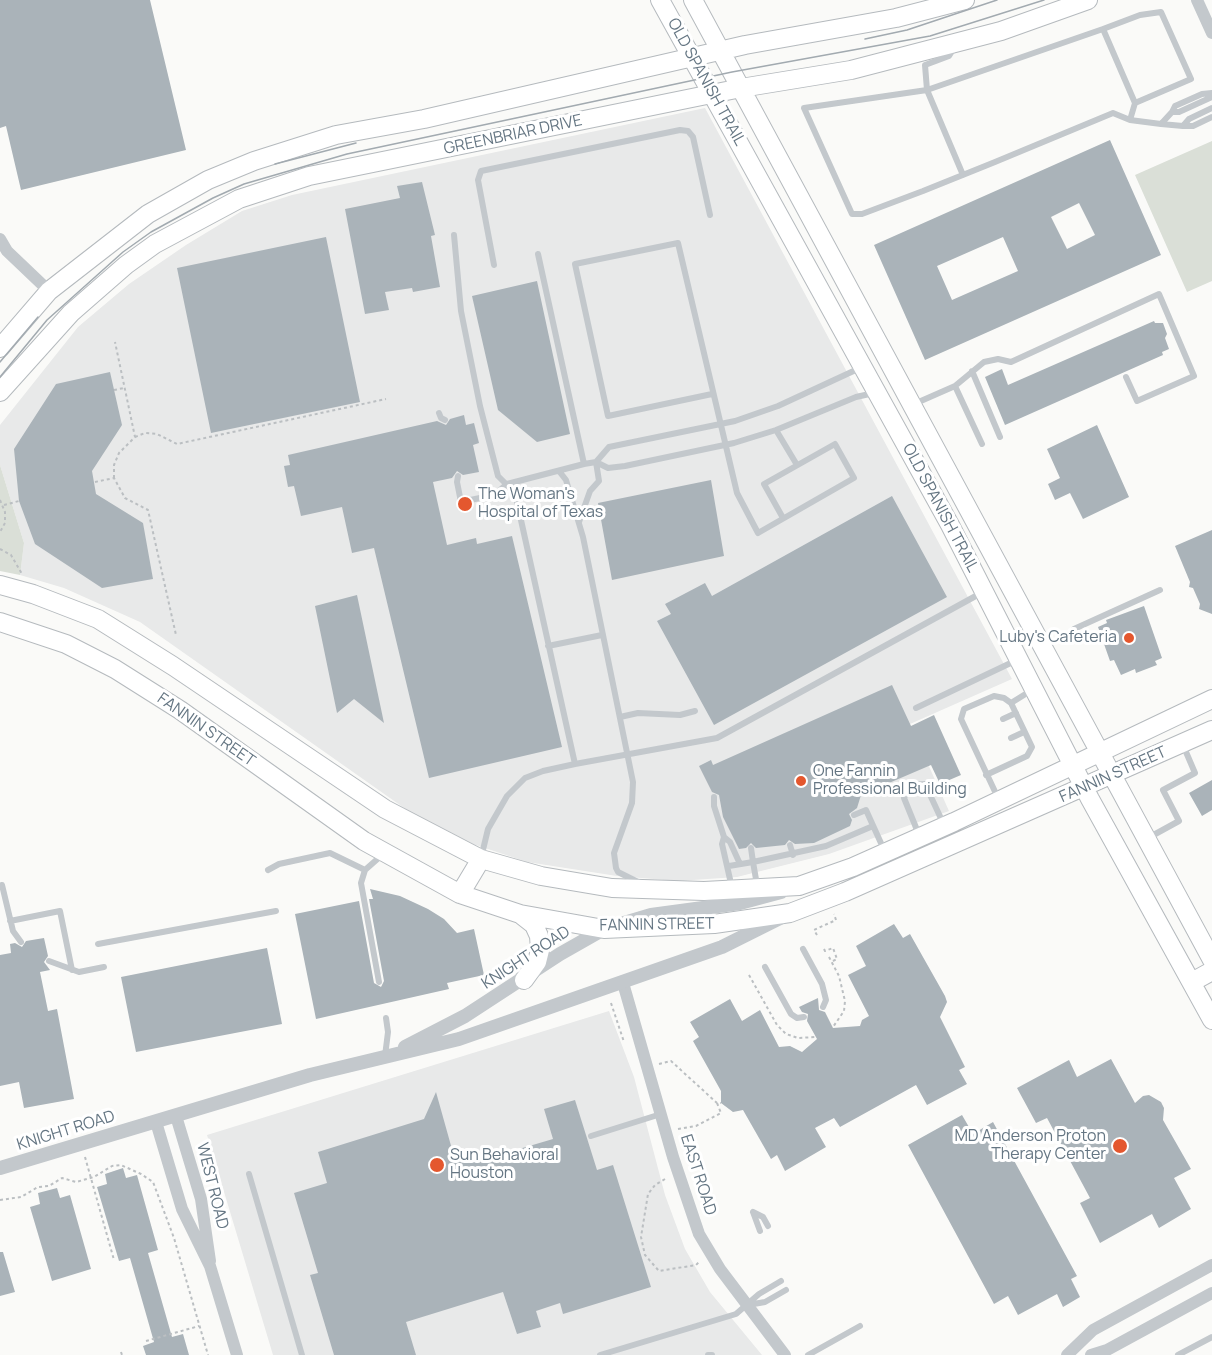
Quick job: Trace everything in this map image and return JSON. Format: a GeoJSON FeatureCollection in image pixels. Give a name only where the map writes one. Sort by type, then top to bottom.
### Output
{"type":"FeatureCollection","features":[{"type":"Feature","properties":{"kind":"main road","name":"OLD SPANISH TRAIL"},"geometry":{"type":"LineString","coordinates":[[660,0],[949,522],[1017,660],[1084,788],[1212,1020]]}},
{"type":"Feature","properties":{"kind":"main road","name":"OLD SPANISH TRAIL"},"geometry":{"type":"LineString","coordinates":[[693,0],[793,189],[1212,960]]}},
{"type":"Feature","properties":{"kind":"main road"},"geometry":{"type":"LineString","coordinates":[[0,348],[49,291],[148,214],[208,180],[254,161],[336,135],[424,119],[692,56],[896,18],[965,0]]}},
{"type":"Feature","properties":{"kind":"main road","name":"GREENBRIAR DRIVE"},"geometry":{"type":"LineString","coordinates":[[0,392],[70,312],[126,265],[155,244],[239,199],[309,176],[741,88],[851,70],[1001,31],[1088,0]]}},
{"type":"Feature","properties":{"kind":"main road"},"geometry":{"type":"LineString","coordinates":[[772,202],[793,189]]}},
{"type":"Feature","properties":{"kind":"main road"},"geometry":{"type":"LineString","coordinates":[[844,331],[866,320]]}},
{"type":"Feature","properties":{"kind":"main road"},"geometry":{"type":"LineString","coordinates":[[864,366],[881,375],[893,395],[912,405]]}},
{"type":"Feature","properties":{"kind":"main road"},"geometry":{"type":"LineString","coordinates":[[949,522],[969,510]]}},
{"type":"Feature","properties":{"kind":"main road","name":"FANNIN STREET"},"geometry":{"type":"LineString","coordinates":[[0,585],[33,594],[98,619],[173,666],[385,809],[481,859],[541,876],[612,888],[704,891],[799,886],[920,837],[1212,699]]}},
{"type":"Feature","properties":{"kind":"main road","name":"FANNIN STREET"},"geometry":{"type":"LineString","coordinates":[[0,621],[66,644],[115,669],[180,710],[364,841],[460,894],[520,914],[604,929],[734,923],[790,913],[1084,788],[1212,730]]}},
{"type":"Feature","properties":{"kind":"main road"},"geometry":{"type":"LineString","coordinates":[[880,854],[885,874]]}},
{"type":"Feature","properties":{"kind":"main road"},"geometry":{"type":"LineString","coordinates":[[460,894],[481,859]]}},
{"type":"Feature","properties":{"kind":"main road"},"geometry":{"type":"LineString","coordinates":[[520,914],[534,925],[539,936],[540,950],[537,962],[524,980]]}},
{"type":"Feature","properties":{"kind":"main road"},"geometry":{"type":"LineString","coordinates":[[1192,982],[1212,971]]}},
{"type":"Feature","properties":{"kind":"street"},"geometry":{"type":"LineString","coordinates":[[1197,0],[1212,33]]}},
{"type":"Feature","properties":{"kind":"street"},"geometry":{"type":"LineString","coordinates":[[0,239],[7,250],[49,291]]}},
{"type":"Feature","properties":{"kind":"street","name":"KNIGHT ROAD"},"geometry":{"type":"LineString","coordinates":[[384,1057],[465,1016],[524,980],[560,954],[604,929],[662,913],[740,903],[799,886]]}},
{"type":"Feature","properties":{"kind":"street","name":"KNIGHT ROAD"},"geometry":{"type":"LineString","coordinates":[[0,1168],[310,1075],[459,1039],[722,948],[790,913]]}},
{"type":"Feature","properties":{"kind":"street","name":"EAST ROAD"},"geometry":{"type":"LineString","coordinates":[[623,983],[699,1234],[720,1269],[785,1355]]}},
{"type":"Feature","properties":{"kind":"street","name":"WEST ROAD"},"geometry":{"type":"LineString","coordinates":[[176,1116],[206,1217],[210,1266]]}},
{"type":"Feature","properties":{"kind":"street","name":"WEST ROAD"},"geometry":{"type":"LineString","coordinates":[[156,1122],[182,1209],[210,1266],[237,1355]]}},
{"type":"Feature","properties":{"kind":"street"},"geometry":{"type":"LineString","coordinates":[[1067,1355],[1093,1330],[1212,1265]]}},
{"type":"Feature","properties":{"kind":"street"},"geometry":{"type":"LineString","coordinates":[[1091,1355],[1107,1350],[1212,1293]]}},
{"type":"Feature","properties":{"kind":"lane"},"geometry":{"type":"LineString","coordinates":[[1135,102],[1191,79],[1161,12],[1140,15],[927,90],[804,108],[852,214],[862,214],[963,175],[1113,113],[1130,120],[1183,126],[1193,126],[1212,117]]}},
{"type":"Feature","properties":{"kind":"lane"},"geometry":{"type":"LineString","coordinates":[[1102,29],[1135,102],[1130,120]]}},
{"type":"Feature","properties":{"kind":"lane"},"geometry":{"type":"LineString","coordinates":[[957,42],[949,56],[925,64],[927,90],[963,175]]}},
{"type":"Feature","properties":{"kind":"lane"},"geometry":{"type":"LineString","coordinates":[[1161,124],[1172,111],[1179,112],[1212,95]]}},
{"type":"Feature","properties":{"kind":"lane"},"geometry":{"type":"LineString","coordinates":[[1183,126],[1189,119],[1212,108]]}},
{"type":"Feature","properties":{"kind":"lane"},"geometry":{"type":"LineString","coordinates":[[494,265],[478,180],[482,171],[680,130],[688,131],[693,137],[710,215]]}},
{"type":"Feature","properties":{"kind":"lane"},"geometry":{"type":"LineString","coordinates":[[454,236],[461,311],[478,395],[498,476],[514,493],[575,764]]}},
{"type":"Feature","properties":{"kind":"lane"},"geometry":{"type":"LineString","coordinates":[[712,394],[609,416],[575,264],[678,243],[724,446],[737,493],[758,533],[854,478],[835,444],[797,465],[764,484],[783,518]]}},
{"type":"Feature","properties":{"kind":"lane"},"geometry":{"type":"LineString","coordinates":[[538,254],[584,464]]}},
{"type":"Feature","properties":{"kind":"lane"},"geometry":{"type":"LineString","coordinates":[[912,405],[955,386],[978,365],[992,360],[1011,362],[1160,294],[1194,376],[1137,401],[1126,377]]}},
{"type":"Feature","properties":{"kind":"lane"},"geometry":{"type":"LineString","coordinates":[[596,462],[609,447],[718,424],[778,406],[864,366]]}},
{"type":"Feature","properties":{"kind":"lane"},"geometry":{"type":"LineString","coordinates":[[972,371],[1000,436]]}},
{"type":"Feature","properties":{"kind":"lane"},"geometry":{"type":"LineString","coordinates":[[955,386],[982,444]]}},
{"type":"Feature","properties":{"kind":"lane"},"geometry":{"type":"LineString","coordinates":[[456,479],[461,502],[494,495],[507,484],[584,464],[596,462],[608,468],[617,467],[724,446],[776,430],[856,396],[878,393]]}},
{"type":"Feature","properties":{"kind":"lane"},"geometry":{"type":"LineString","coordinates":[[776,430],[797,465]]}},
{"type":"Feature","properties":{"kind":"lane"},"geometry":{"type":"LineString","coordinates":[[579,522],[590,492],[599,480],[596,462]]}},
{"type":"Feature","properties":{"kind":"lane"},"geometry":{"type":"LineString","coordinates":[[559,471],[566,480],[573,512],[579,522],[633,782],[632,802],[614,853],[616,868],[618,873],[652,889]]}},
{"type":"Feature","properties":{"kind":"lane"},"geometry":{"type":"LineString","coordinates":[[1074,629],[1160,590]]}},
{"type":"Feature","properties":{"kind":"lane"},"geometry":{"type":"LineString","coordinates":[[481,859],[488,829],[507,796],[525,778],[543,771],[575,764],[717,738],[984,592]]}},
{"type":"Feature","properties":{"kind":"lane"},"geometry":{"type":"LineString","coordinates":[[548,646],[602,635]]}},
{"type":"Feature","properties":{"kind":"lane"},"geometry":{"type":"LineString","coordinates":[[916,708],[1017,660]]}},
{"type":"Feature","properties":{"kind":"lane"},"geometry":{"type":"LineString","coordinates":[[1011,703],[1033,690]]}},
{"type":"Feature","properties":{"kind":"lane"},"geometry":{"type":"LineString","coordinates":[[986,775],[1027,756],[1032,747],[1011,703],[1004,698],[994,696],[964,709],[961,718],[986,775],[999,800]]}},
{"type":"Feature","properties":{"kind":"lane"},"geometry":{"type":"LineString","coordinates":[[620,717],[638,713],[680,716],[696,711]]}},
{"type":"Feature","properties":{"kind":"lane"},"geometry":{"type":"LineString","coordinates":[[1003,719],[1016,713]]}},
{"type":"Feature","properties":{"kind":"lane"},"geometry":{"type":"LineString","coordinates":[[969,734],[977,730]]}},
{"type":"Feature","properties":{"kind":"lane"},"geometry":{"type":"LineString","coordinates":[[1011,738],[1024,732]]}},
{"type":"Feature","properties":{"kind":"lane"},"geometry":{"type":"LineString","coordinates":[[1145,840],[1179,821],[1163,790],[1195,773],[1182,744]]}},
{"type":"Feature","properties":{"kind":"lane"},"geometry":{"type":"LineString","coordinates":[[977,753],[986,749]]}},
{"type":"Feature","properties":{"kind":"lane"},"geometry":{"type":"LineString","coordinates":[[920,837],[904,798],[910,785],[925,784],[944,826]]}},
{"type":"Feature","properties":{"kind":"lane"},"geometry":{"type":"LineString","coordinates":[[714,796],[714,806],[724,837],[730,842],[740,864]]}},
{"type":"Feature","properties":{"kind":"lane"},"geometry":{"type":"LineString","coordinates":[[854,815],[866,810],[873,826],[880,854]]}},
{"type":"Feature","properties":{"kind":"lane"},"geometry":{"type":"LineString","coordinates":[[729,866],[793,855],[826,846],[873,826]]}},
{"type":"Feature","properties":{"kind":"lane"},"geometry":{"type":"LineString","coordinates":[[724,837],[722,844],[729,866],[732,889]]}},
{"type":"Feature","properties":{"kind":"lane"},"geometry":{"type":"LineString","coordinates":[[790,845],[793,855]]}},
{"type":"Feature","properties":{"kind":"lane"},"geometry":{"type":"LineString","coordinates":[[751,848],[758,888]]}},
{"type":"Feature","properties":{"kind":"lane"},"geometry":{"type":"LineString","coordinates":[[379,982],[362,892],[362,876],[365,870],[384,852]]}},
{"type":"Feature","properties":{"kind":"lane"},"geometry":{"type":"LineString","coordinates":[[268,870],[279,864],[330,853],[365,870]]}},
{"type":"Feature","properties":{"kind":"lane"},"geometry":{"type":"LineString","coordinates":[[2,885],[13,931],[21,942]]}},
{"type":"Feature","properties":{"kind":"lane"},"geometry":{"type":"LineString","coordinates":[[10,921],[60,911],[72,970]]}},
{"type":"Feature","properties":{"kind":"lane"},"geometry":{"type":"LineString","coordinates":[[98,945],[276,911]]}},
{"type":"Feature","properties":{"kind":"lane"},"geometry":{"type":"LineString","coordinates":[[803,948],[822,984],[826,1000],[823,1007]]}},
{"type":"Feature","properties":{"kind":"lane"},"geometry":{"type":"LineString","coordinates":[[49,961],[79,972],[104,967]]}},
{"type":"Feature","properties":{"kind":"lane"},"geometry":{"type":"LineString","coordinates":[[765,967],[791,1014],[797,1018],[804,1017]]}},
{"type":"Feature","properties":{"kind":"lane"},"geometry":{"type":"LineString","coordinates":[[384,1057],[388,1032],[386,1018]]}},
{"type":"Feature","properties":{"kind":"lane"},"geometry":{"type":"LineString","coordinates":[[591,1136],[661,1114]]}},
{"type":"Feature","properties":{"kind":"lane"},"geometry":{"type":"LineString","coordinates":[[249,1174],[302,1355]]}},
{"type":"Feature","properties":{"kind":"lane"},"geometry":{"type":"LineString","coordinates":[[760,1231],[753,1212],[763,1216],[768,1226]]}},
{"type":"Feature","properties":{"kind":"lane"},"geometry":{"type":"LineString","coordinates":[[601,1355],[736,1314],[759,1294],[781,1281]]}},
{"type":"Feature","properties":{"kind":"lane"},"geometry":{"type":"LineString","coordinates":[[747,1305],[765,1302],[786,1290]]}},
{"type":"Feature","properties":{"kind":"lane"},"geometry":{"type":"LineString","coordinates":[[808,1355],[860,1326]]}},
{"type":"Feature","properties":{"kind":"lane"},"geometry":{"type":"LineString","coordinates":[[1178,1355],[1212,1337]]}},
{"type":"Feature","properties":{"kind":"path"},"geometry":{"type":"LineString","coordinates":[[114,342],[135,437]]}},
{"type":"Feature","properties":{"kind":"path"},"geometry":{"type":"LineString","coordinates":[[114,390],[124,388]]}},
{"type":"Feature","properties":{"kind":"path"},"geometry":{"type":"LineString","coordinates":[[176,635],[148,510],[125,498],[114,478],[114,465],[119,453],[135,437],[145,434],[158,434],[177,444],[386,399]]}},
{"type":"Feature","properties":{"kind":"path"},"geometry":{"type":"LineString","coordinates":[[95,482],[114,478]]}},
{"type":"Feature","properties":{"kind":"path"},"geometry":{"type":"LineString","coordinates":[[0,500],[4,505],[5,523],[0,532]]}},
{"type":"Feature","properties":{"kind":"path"},"geometry":{"type":"LineString","coordinates":[[4,505],[19,501]]}},
{"type":"Feature","properties":{"kind":"path"},"geometry":{"type":"LineString","coordinates":[[0,549],[11,555],[22,577]]}},
{"type":"Feature","properties":{"kind":"path"},"geometry":{"type":"LineString","coordinates":[[817,935],[814,930],[836,920],[833,910]]}},
{"type":"Feature","properties":{"kind":"path"},"geometry":{"type":"LineString","coordinates":[[824,949],[825,951],[833,948],[837,959],[831,962]]}},
{"type":"Feature","properties":{"kind":"path"},"geometry":{"type":"LineString","coordinates":[[829,957],[839,976],[845,1001],[844,1011],[833,1027]]}},
{"type":"Feature","properties":{"kind":"path"},"geometry":{"type":"LineString","coordinates":[[748,975],[777,1025],[786,1034],[798,1038],[815,1037]]}},
{"type":"Feature","properties":{"kind":"path"},"geometry":{"type":"LineString","coordinates":[[611,1003],[624,1042]]}},
{"type":"Feature","properties":{"kind":"path"},"geometry":{"type":"LineString","coordinates":[[656,1064],[670,1061],[717,1103],[722,1113],[696,1126],[675,1129]]}},
{"type":"Feature","properties":{"kind":"path"},"geometry":{"type":"LineString","coordinates":[[717,1103],[722,1103]]}},
{"type":"Feature","properties":{"kind":"path"},"geometry":{"type":"LineString","coordinates":[[85,1157],[114,1260]]}},
{"type":"Feature","properties":{"kind":"path"},"geometry":{"type":"LineString","coordinates":[[0,1200],[21,1197],[38,1186],[49,1186],[62,1179],[69,1178],[76,1182],[112,1166],[121,1165],[153,1182],[174,1238],[208,1355]]}},
{"type":"Feature","properties":{"kind":"path"},"geometry":{"type":"LineString","coordinates":[[665,1179],[655,1185],[648,1194],[641,1237],[645,1256],[659,1271],[696,1265],[700,1262]]}},
{"type":"Feature","properties":{"kind":"path"},"geometry":{"type":"LineString","coordinates":[[146,1341],[199,1326]]}},
{"type":"Feature","properties":{"kind":"shaded area","name":"The Woman's Hospital of Texas"},"geometry":{"type":"Polygon","coordinates":[[[705,108],[1012,679],[910,724],[949,811],[829,854],[737,877],[678,881],[617,876],[527,862],[473,844],[407,810],[140,622],[64,588],[20,575],[24,543],[0,465],[0,425],[78,327],[129,284],[186,245],[242,211],[292,195],[705,108]]]}},
{"type":"Feature","properties":{"kind":"shaded area"},"geometry":{"type":"Polygon","coordinates":[[[1212,141],[1212,281],[1187,292],[1135,175],[1212,141]]]}},
{"type":"Feature","properties":{"kind":"shaded area"},"geometry":{"type":"Polygon","coordinates":[[[0,465],[24,543],[20,575],[0,571],[0,465]]]}},
{"type":"Feature","properties":{"kind":"shaded area","name":"Sun Behavioral Houston"},"geometry":{"type":"Polygon","coordinates":[[[609,1011],[634,1077],[665,1195],[685,1249],[710,1292],[762,1355],[273,1355],[207,1135],[609,1011]]]}},
{"type":"Feature","properties":{"kind":"building"},"geometry":{"type":"Polygon","coordinates":[[[0,0],[150,0],[186,150],[21,190],[6,126],[0,128],[0,0]]]}},
{"type":"Feature","properties":{"kind":"building"},"geometry":{"type":"Polygon","coordinates":[[[1110,140],[1161,255],[925,360],[874,245],[1110,140]],[[1079,203],[1051,217],[1067,249],[1095,235],[1079,203]],[[1003,237],[937,266],[952,300],[1018,271],[1003,237]]]}},
{"type":"Feature","properties":{"kind":"building"},"geometry":{"type":"Polygon","coordinates":[[[422,182],[435,235],[431,236],[440,287],[413,292],[412,288],[385,292],[389,310],[365,314],[345,209],[400,198],[397,186],[422,182]]]}},
{"type":"Feature","properties":{"kind":"building"},"geometry":{"type":"Polygon","coordinates":[[[326,237],[360,402],[211,433],[177,268],[326,237]]]}},
{"type":"Feature","properties":{"kind":"building"},"geometry":{"type":"Polygon","coordinates":[[[537,281],[570,434],[537,442],[498,410],[472,296],[537,281]]]}},
{"type":"Feature","properties":{"kind":"building"},"geometry":{"type":"Polygon","coordinates":[[[1154,321],[1163,323],[1167,334],[1165,338],[1169,349],[1162,352],[1163,355],[1005,425],[985,377],[1002,369],[1008,385],[1154,321]]]}},
{"type":"Feature","properties":{"kind":"building"},"geometry":{"type":"Polygon","coordinates":[[[110,372],[122,425],[92,471],[96,494],[143,523],[153,579],[102,588],[35,544],[19,501],[14,449],[56,384],[110,372]]]}},
{"type":"Feature","properties":{"kind":"building"},"geometry":{"type":"Polygon","coordinates":[[[464,415],[466,425],[474,423],[479,443],[473,445],[479,472],[463,475],[457,471],[452,478],[433,482],[447,545],[476,538],[477,544],[512,536],[562,747],[429,778],[374,548],[352,553],[342,507],[301,516],[294,486],[288,487],[284,466],[290,465],[288,455],[437,421],[446,425],[450,419],[464,415]]]}},
{"type":"Feature","properties":{"kind":"building"},"geometry":{"type":"Polygon","coordinates":[[[1097,425],[1129,497],[1083,519],[1070,493],[1055,500],[1048,484],[1060,478],[1047,449],[1097,425]]]}},
{"type":"Feature","properties":{"kind":"building"},"geometry":{"type":"Polygon","coordinates":[[[711,480],[724,556],[612,580],[598,503],[711,480]]]}},
{"type":"Feature","properties":{"kind":"building"},"geometry":{"type":"Polygon","coordinates":[[[892,496],[947,597],[714,725],[657,621],[671,614],[665,604],[705,583],[712,596],[892,496]]]}},
{"type":"Feature","properties":{"kind":"building"},"geometry":{"type":"Polygon","coordinates":[[[1212,530],[1212,614],[1199,609],[1200,604],[1193,588],[1189,587],[1190,582],[1175,546],[1212,530]]]}},
{"type":"Feature","properties":{"kind":"building"},"geometry":{"type":"Polygon","coordinates":[[[357,595],[384,723],[354,699],[337,713],[315,606],[357,595]]]}},
{"type":"Feature","properties":{"kind":"building","name":"Luby's Cafeteria"},"geometry":{"type":"Polygon","coordinates":[[[1144,606],[1162,658],[1155,661],[1157,665],[1136,673],[1135,669],[1121,675],[1114,660],[1110,661],[1098,627],[1107,623],[1106,620],[1144,606]]]}},
{"type":"Feature","properties":{"kind":"building","name":"One Fannin Professional Building"},"geometry":{"type":"Polygon","coordinates":[[[892,685],[911,726],[934,715],[961,775],[940,784],[931,765],[861,795],[857,808],[849,814],[852,820],[850,826],[814,843],[795,844],[789,840],[785,845],[756,848],[751,843],[746,848],[739,849],[723,817],[719,795],[712,792],[699,766],[711,760],[713,765],[892,685]]]}},
{"type":"Feature","properties":{"kind":"building"},"geometry":{"type":"Polygon","coordinates":[[[1212,780],[1212,810],[1202,816],[1189,793],[1212,780]]]}},
{"type":"Feature","properties":{"kind":"building"},"geometry":{"type":"Polygon","coordinates":[[[370,889],[400,896],[428,909],[444,919],[457,933],[474,929],[484,975],[447,983],[449,989],[316,1019],[295,914],[359,901],[374,983],[381,987],[384,981],[369,899],[373,899],[370,889]]]}},
{"type":"Feature","properties":{"kind":"building"},"geometry":{"type":"Polygon","coordinates":[[[894,924],[903,938],[910,934],[945,996],[947,1002],[940,1017],[965,1067],[959,1070],[967,1084],[927,1105],[916,1085],[840,1127],[834,1118],[815,1128],[826,1147],[785,1171],[777,1155],[771,1159],[743,1110],[733,1112],[721,1103],[721,1091],[693,1041],[699,1037],[690,1022],[730,999],[742,1021],[760,1010],[779,1047],[790,1046],[802,1052],[817,1039],[807,1021],[808,1014],[802,1012],[799,1007],[818,998],[819,1010],[825,1012],[833,1028],[860,1026],[862,1020],[869,1016],[848,975],[866,966],[856,946],[894,924]]]}},
{"type":"Feature","properties":{"kind":"building"},"geometry":{"type":"Polygon","coordinates":[[[44,938],[48,956],[44,962],[50,970],[40,972],[48,1011],[57,1009],[74,1099],[24,1108],[19,1082],[0,1086],[0,955],[11,953],[10,944],[15,943],[22,947],[26,941],[44,938]]]}},
{"type":"Feature","properties":{"kind":"building"},"geometry":{"type":"Polygon","coordinates":[[[267,948],[282,1024],[136,1052],[121,977],[267,948]]]}},
{"type":"Feature","properties":{"kind":"building","name":"MD Anderson Proton Therapy Center"},"geometry":{"type":"Polygon","coordinates":[[[1111,1059],[1135,1103],[1143,1096],[1149,1095],[1161,1102],[1164,1108],[1163,1120],[1191,1169],[1174,1178],[1191,1209],[1159,1228],[1152,1214],[1100,1243],[1080,1203],[1090,1198],[1047,1118],[1036,1123],[1017,1088],[1069,1060],[1077,1077],[1111,1059]]]}},
{"type":"Feature","properties":{"kind":"building"},"geometry":{"type":"Polygon","coordinates":[[[436,1092],[455,1160],[490,1149],[492,1157],[553,1139],[544,1109],[575,1100],[597,1170],[613,1165],[651,1287],[563,1314],[560,1303],[536,1311],[541,1327],[517,1334],[503,1292],[406,1322],[416,1355],[334,1355],[310,1275],[318,1273],[294,1193],[327,1183],[318,1152],[424,1119],[436,1092]]]}},
{"type":"Feature","properties":{"kind":"building"},"geometry":{"type":"Polygon","coordinates":[[[962,1115],[973,1134],[993,1122],[1077,1276],[1071,1279],[1080,1297],[1063,1307],[1057,1294],[1018,1315],[1008,1296],[994,1304],[908,1145],[962,1115]]]}},
{"type":"Feature","properties":{"kind":"building"},"geometry":{"type":"Polygon","coordinates":[[[123,1168],[126,1178],[137,1175],[158,1250],[148,1253],[172,1337],[183,1334],[189,1355],[146,1355],[143,1346],[154,1342],[130,1258],[119,1261],[97,1187],[107,1184],[105,1174],[123,1168]]]}},
{"type":"Feature","properties":{"kind":"building"},"geometry":{"type":"Polygon","coordinates":[[[57,1188],[60,1198],[70,1195],[91,1269],[52,1281],[30,1207],[40,1204],[38,1193],[57,1188]]]}},
{"type":"Feature","properties":{"kind":"building"},"geometry":{"type":"Polygon","coordinates":[[[0,1252],[3,1252],[15,1292],[0,1296],[0,1252]]]}},
{"type":"Feature","properties":{"kind":"tram line"},"geometry":{"type":"LineString","coordinates":[[865,39],[907,30],[997,0]]}},
{"type":"Feature","properties":{"kind":"tram line"},"geometry":{"type":"LineString","coordinates":[[0,377],[47,320],[123,252],[151,232],[244,184],[347,154],[732,72],[930,36],[1044,0]]}},
{"type":"Feature","properties":{"kind":"tram line"},"geometry":{"type":"LineString","coordinates":[[275,164],[356,143]]}},
{"type":"Feature","properties":{"kind":"tram line"},"geometry":{"type":"LineString","coordinates":[[0,362],[38,317]]}},
{"type":"Feature","properties":{"kind":"place","name":"The Woman's Hospital of Texas"},"geometry":{"type":"Point","coordinates":[465,504]}},
{"type":"Feature","properties":{"kind":"place","name":"Luby's Cafeteria"},"geometry":{"type":"Point","coordinates":[1129,638]}},
{"type":"Feature","properties":{"kind":"place","name":"One Fannin Professional Building"},"geometry":{"type":"Point","coordinates":[801,781]}},
{"type":"Feature","properties":{"kind":"place","name":"MD Anderson Proton Therapy Center"},"geometry":{"type":"Point","coordinates":[1120,1146]}},
{"type":"Feature","properties":{"kind":"place","name":"Sun Behavioral Houston"},"geometry":{"type":"Point","coordinates":[437,1165]}}]}
